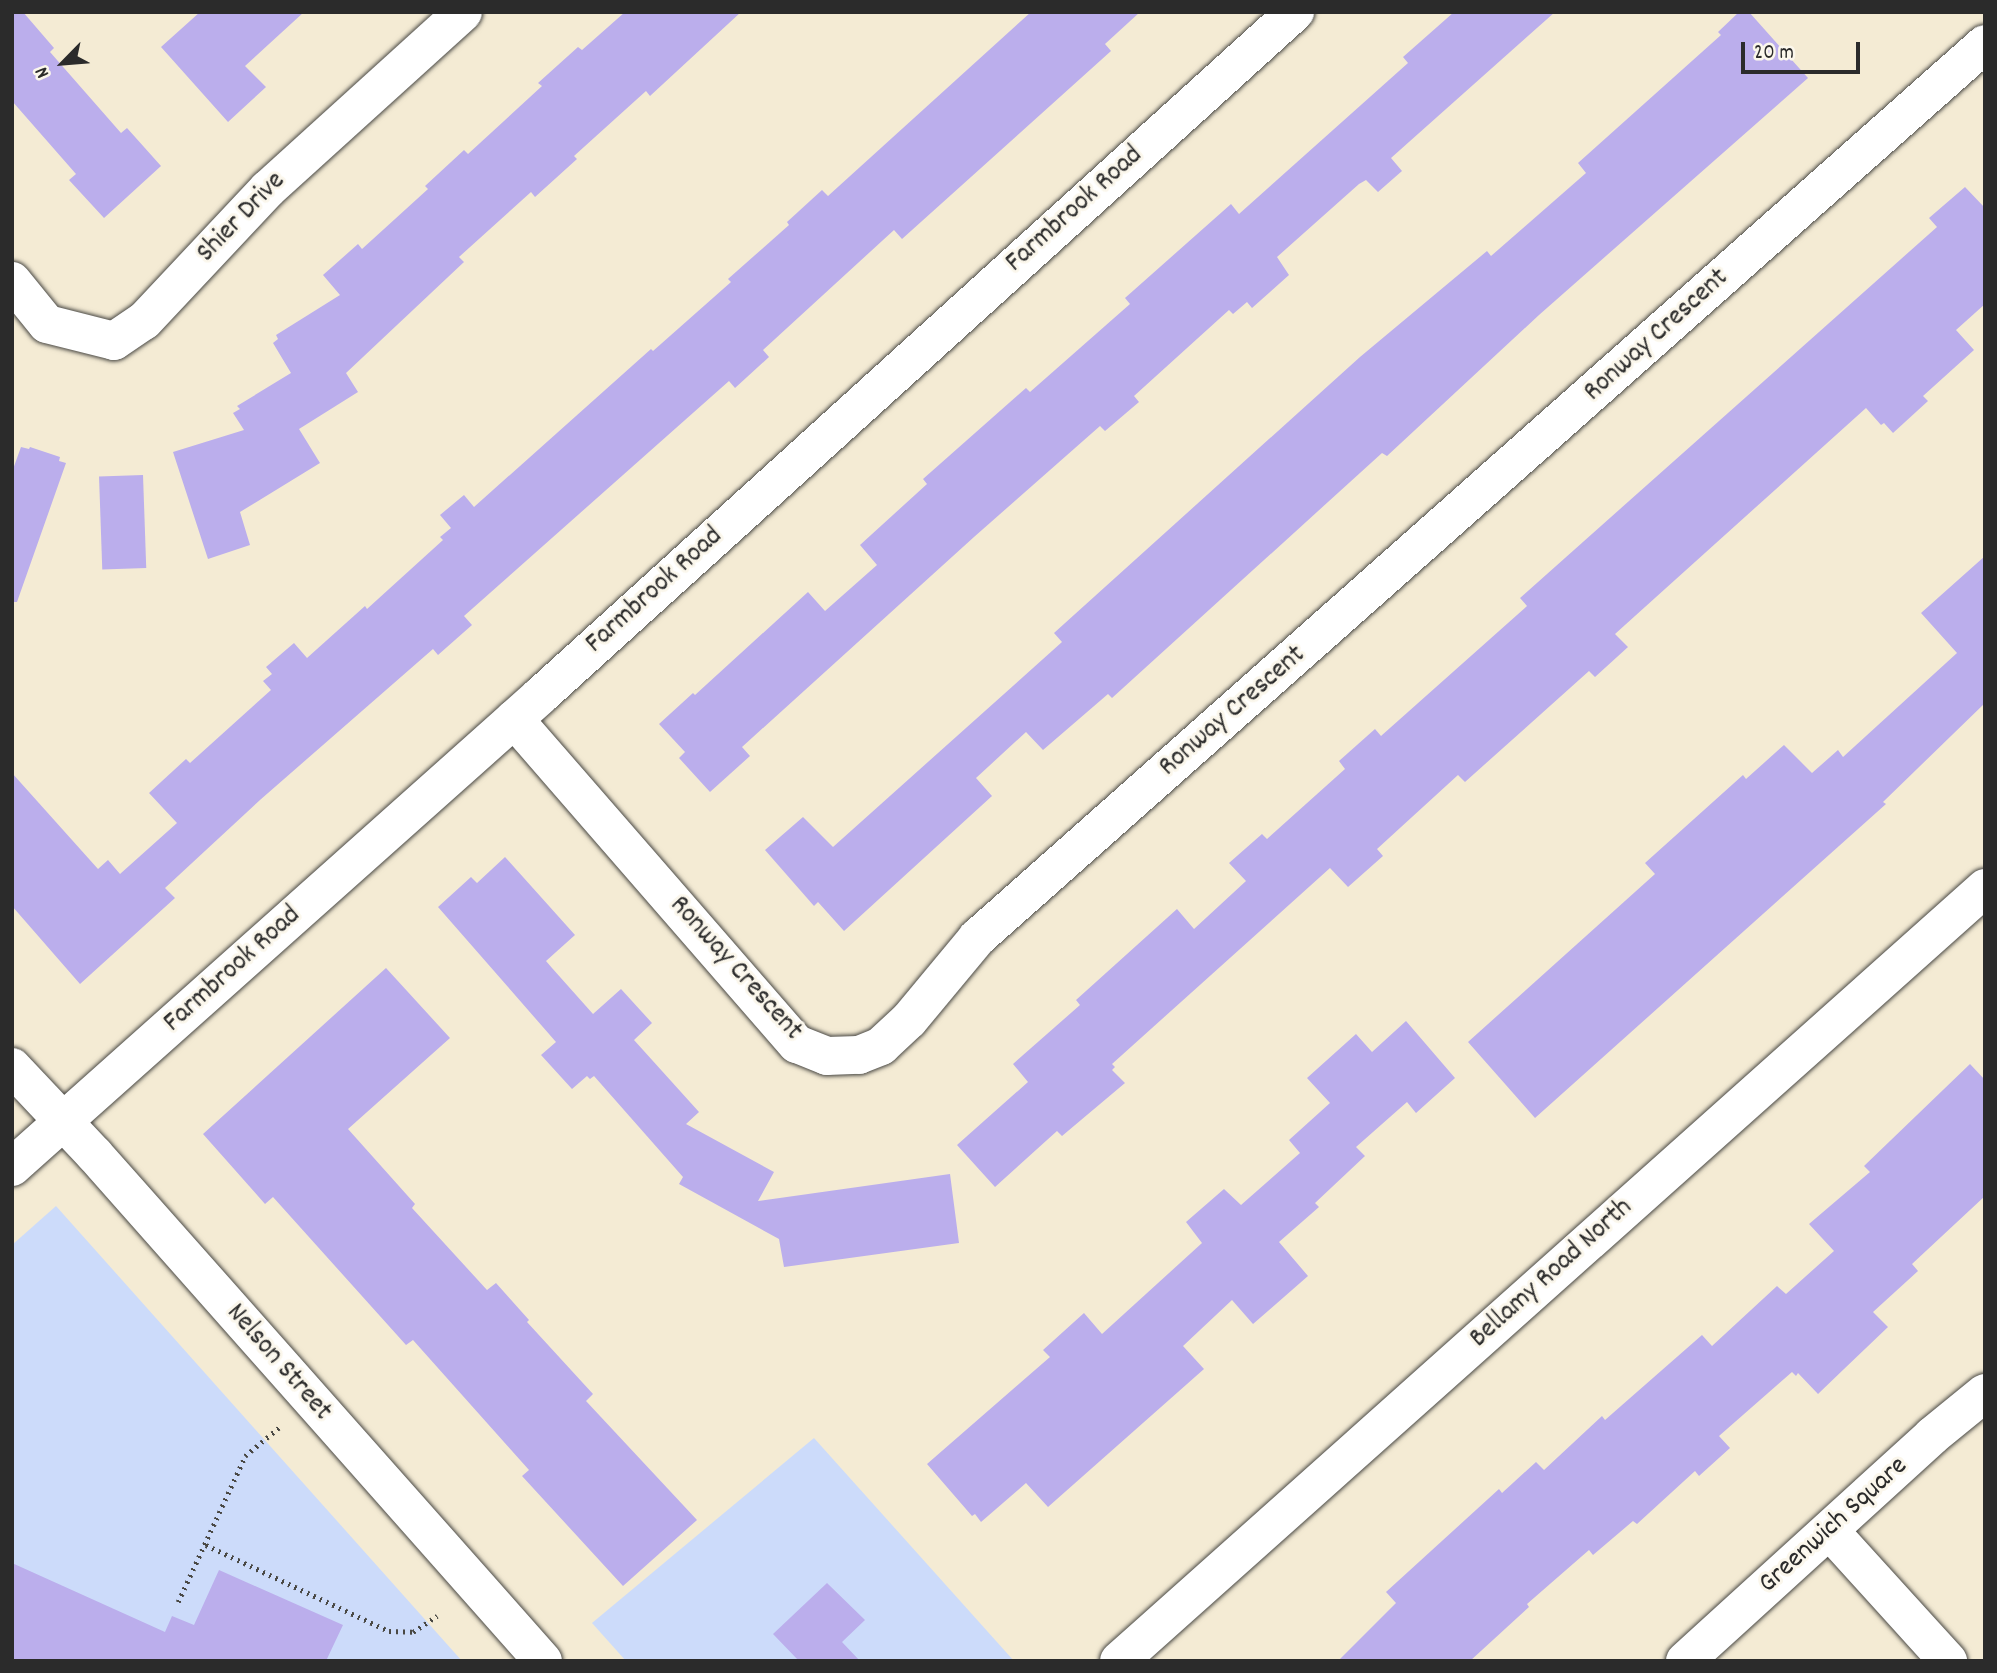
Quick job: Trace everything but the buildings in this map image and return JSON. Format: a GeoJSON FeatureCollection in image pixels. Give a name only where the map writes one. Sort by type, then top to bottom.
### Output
{"type":"FeatureCollection","features":[{"type":"Feature","properties":{"kind":"street","name":"Shier Drive"},"geometry":{"type":"LineString","coordinates":[[12,281],[47,324],[114,341],[144,321],[268,188],[463,12]]}},
{"type":"Feature","properties":{"kind":"street","name":"Farmbrook Road"},"geometry":{"type":"LineString","coordinates":[[12,1167],[514,719],[1295,12]]}},
{"type":"Feature","properties":{"kind":"street","name":"Ronway Crescent"},"geometry":{"type":"LineString","coordinates":[[514,719],[797,1044],[827,1056],[859,1055],[881,1046],[909,1020],[977,938],[1985,44]]}},
{"type":"Feature","properties":{"kind":"street","name":"Bellamy Road North"},"geometry":{"type":"LineString","coordinates":[[1119,1661],[1985,888]]}},
{"type":"Feature","properties":{"kind":"street","name":"Nelson Street"},"geometry":{"type":"LineString","coordinates":[[12,1067],[543,1661]]}},
{"type":"Feature","properties":{"kind":"street","name":"Greenwich Square"},"geometry":{"type":"LineString","coordinates":[[1685,1661],[1932,1436],[1985,1393]]}},
{"type":"Feature","properties":{"kind":"street"},"geometry":{"type":"LineString","coordinates":[[1830,1531],[1948,1661]]}},
{"type":"Feature","properties":{"kind":"path"},"geometry":{"type":"LineString","coordinates":[[178,1602],[245,1456],[312,1401]]}},
{"type":"Feature","properties":{"kind":"path"},"geometry":{"type":"LineString","coordinates":[[206,1545],[388,1631],[413,1632],[437,1616]]}},
{"type":"Feature","properties":{"kind":"shaded area"},"geometry":{"type":"Polygon","coordinates":[[[56,1206],[462,1661],[12,1661],[12,1245],[56,1206]]]}},
{"type":"Feature","properties":{"kind":"shaded area"},"geometry":{"type":"Polygon","coordinates":[[[814,1438],[1014,1661],[626,1661],[592,1623],[814,1438]]]}}]}
